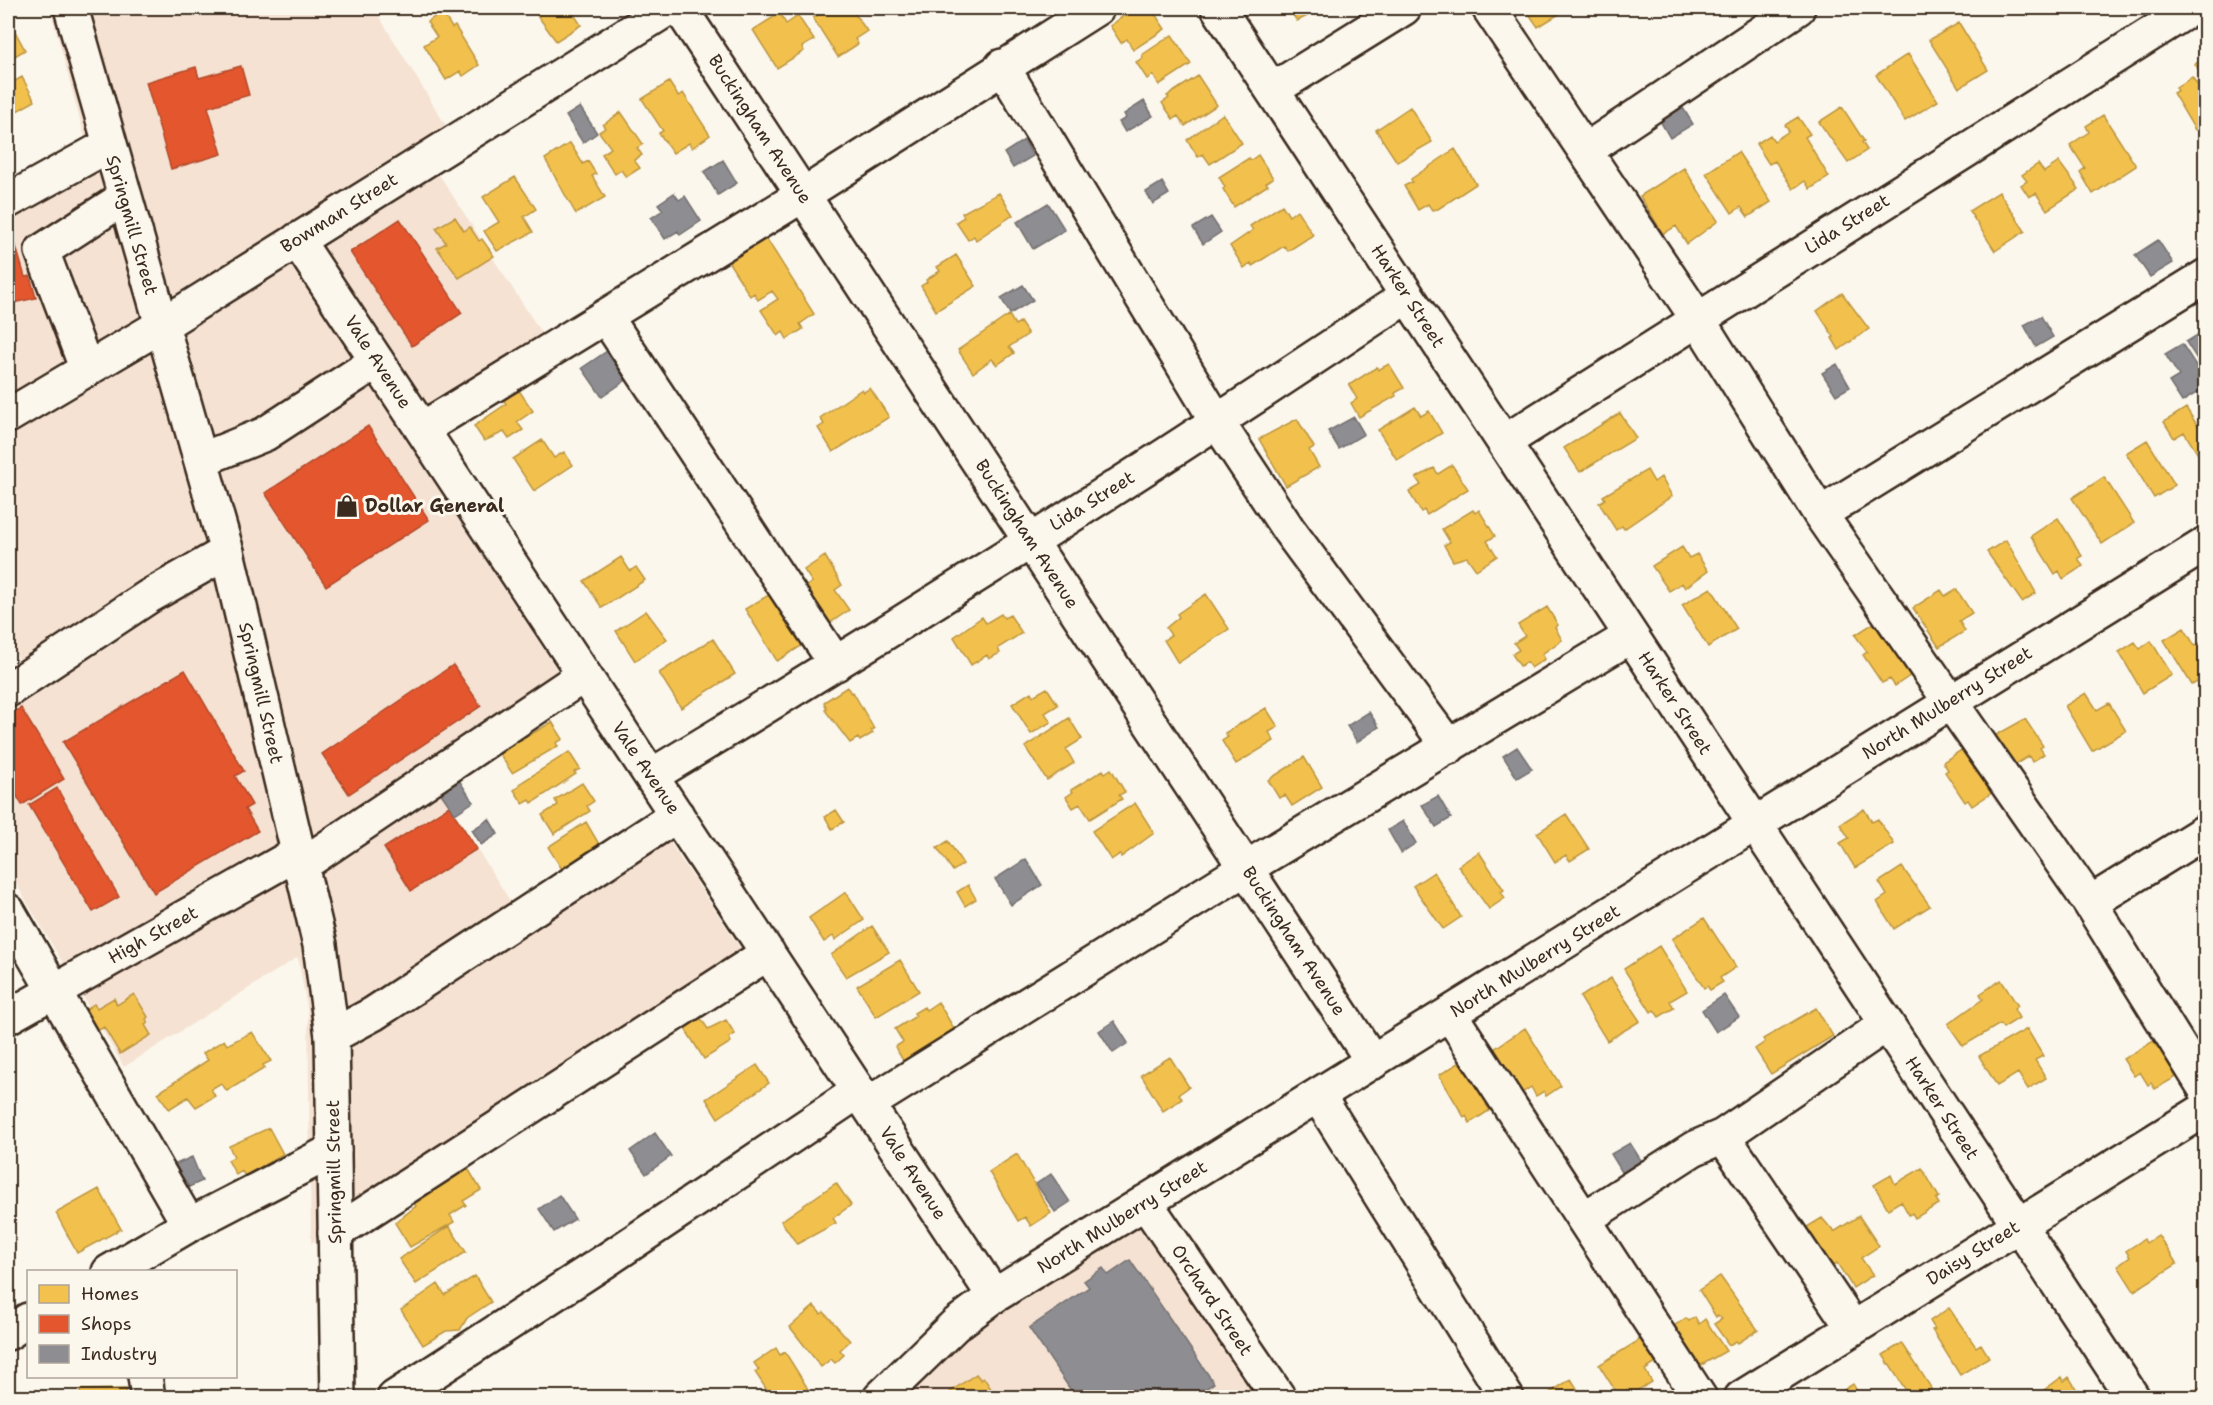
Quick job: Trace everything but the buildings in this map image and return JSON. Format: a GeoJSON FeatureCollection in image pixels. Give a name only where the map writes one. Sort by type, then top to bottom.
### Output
{"type":"FeatureCollection","features":[{"type":"Feature","properties":{"kind":"street","name":"Springmill Street"},"geometry":{"type":"LineString","coordinates":[[71,8],[227,552],[324,966],[332,1036],[335,1233],[332,1395]]}},
{"type":"Feature","properties":{"kind":"street","name":"Bowman Street"},"geometry":{"type":"LineString","coordinates":[[8,416],[162,325],[669,8]]}},
{"type":"Feature","properties":{"kind":"street","name":"Buckingham Avenue"},"geometry":{"type":"LineString","coordinates":[[680,8],[1373,1062]]}},
{"type":"Feature","properties":{"kind":"street"},"geometry":{"type":"LineString","coordinates":[[423,429],[803,195],[1002,66],[1097,8]]}},
{"type":"Feature","properties":{"kind":"street","name":"Harker Street"},"geometry":{"type":"LineString","coordinates":[[1218,8],[2133,1398]]}},
{"type":"Feature","properties":{"kind":"street"},"geometry":{"type":"LineString","coordinates":[[1272,90],[1404,8]]}},
{"type":"Feature","properties":{"kind":"street"},"geometry":{"type":"LineString","coordinates":[[1489,8],[1697,318],[1820,514],[2090,903],[2205,1090]]}},
{"type":"Feature","properties":{"kind":"street"},"geometry":{"type":"LineString","coordinates":[[1586,150],[1798,8]]}},
{"type":"Feature","properties":{"kind":"street","name":"Lida Street"},"geometry":{"type":"LineString","coordinates":[[1504,442],[1697,318],[2192,8]]}},
{"type":"Feature","properties":{"kind":"street"},"geometry":{"type":"LineString","coordinates":[[1002,66],[1218,423],[1288,529],[1449,747]]}},
{"type":"Feature","properties":{"kind":"street"},"geometry":{"type":"LineString","coordinates":[[8,201],[109,145]]}},
{"type":"Feature","properties":{"kind":"street"},"geometry":{"type":"LineString","coordinates":[[87,370],[42,251],[124,198]]}},
{"type":"Feature","properties":{"kind":"street","name":"Vale Avenue"},"geometry":{"type":"LineString","coordinates":[[297,240],[994,1296]]}},
{"type":"Feature","properties":{"kind":"street"},"geometry":{"type":"LineString","coordinates":[[1820,514],[2205,276]]}},
{"type":"Feature","properties":{"kind":"street","name":"Lida Street"},"geometry":{"type":"LineString","coordinates":[[651,776],[836,664],[1030,539],[1218,423],[1407,296]]}},
{"type":"Feature","properties":{"kind":"street"},"geometry":{"type":"LineString","coordinates":[[606,317],[836,664]]}},
{"type":"Feature","properties":{"kind":"street"},"geometry":{"type":"LineString","coordinates":[[201,460],[265,434],[377,361]]}},
{"type":"Feature","properties":{"kind":"street","name":"North Mulberry Street"},"geometry":{"type":"LineString","coordinates":[[880,1398],[955,1325],[994,1296],[1319,1097],[1950,701],[2205,544]]}},
{"type":"Feature","properties":{"kind":"street"},"geometry":{"type":"LineString","coordinates":[[8,690],[148,597],[227,552]]}},
{"type":"Feature","properties":{"kind":"street"},"geometry":{"type":"LineString","coordinates":[[394,1398],[863,1097],[1631,636]]}},
{"type":"Feature","properties":{"kind":"street","name":"High Street"},"geometry":{"type":"LineString","coordinates":[[8,1017],[300,859],[584,675]]}},
{"type":"Feature","properties":{"kind":"street"},"geometry":{"type":"LineString","coordinates":[[332,1036],[373,1014],[677,815]]}},
{"type":"Feature","properties":{"kind":"street"},"geometry":{"type":"LineString","coordinates":[[2090,903],[2205,831]]}},
{"type":"Feature","properties":{"kind":"street"},"geometry":{"type":"LineString","coordinates":[[8,911],[189,1225]]}},
{"type":"Feature","properties":{"kind":"street"},"geometry":{"type":"LineString","coordinates":[[335,1233],[768,953]]}},
{"type":"Feature","properties":{"kind":"street"},"geometry":{"type":"LineString","coordinates":[[1450,1014],[1700,1398]]}},
{"type":"Feature","properties":{"kind":"street"},"geometry":{"type":"LineString","coordinates":[[1584,1219],[1693,1149],[1723,1136],[1887,1024]]}},
{"type":"Feature","properties":{"kind":"street"},"geometry":{"type":"LineString","coordinates":[[1319,1097],[1507,1398]]}},
{"type":"Feature","properties":{"kind":"street","name":"Daisy Street"},"geometry":{"type":"LineString","coordinates":[[1741,1398],[2205,1109]]}},
{"type":"Feature","properties":{"kind":"street"},"geometry":{"type":"LineString","coordinates":[[1723,1136],[1853,1328]]}},
{"type":"Feature","properties":{"kind":"street"},"geometry":{"type":"LineString","coordinates":[[125,1267],[189,1225],[334,1150]]}},
{"type":"Feature","properties":{"kind":"street","name":"Orchard Street"},"geometry":{"type":"LineString","coordinates":[[1145,1202],[1279,1398]]}},
{"type":"Feature","properties":{"kind":"street"},"geometry":{"type":"LineString","coordinates":[[8,1333],[27,1321]]}},
{"type":"Feature","properties":{"kind":"street"},"geometry":{"type":"LineString","coordinates":[[145,1378],[148,1398]]}},
{"type":"Feature","properties":{"kind":"shaded area"},"geometry":{"type":"Polygon","coordinates":[[[50,8],[374,8],[454,139],[429,159],[546,340],[401,432],[573,694],[436,785],[516,910],[655,820],[749,961],[311,1243],[308,1014],[298,957],[124,1067],[8,870],[8,701],[33,686],[8,639],[8,190],[87,146],[50,8]]]}},
{"type":"Feature","properties":{"kind":"shaded area"},"geometry":{"type":"Polygon","coordinates":[[[1136,1223],[1256,1397],[903,1398],[976,1328],[1136,1223]]]}},
{"type":"Feature","properties":{"kind":"place","name":"Dollar General"},"geometry":{"type":"Point","coordinates":[347,506]}}]}
